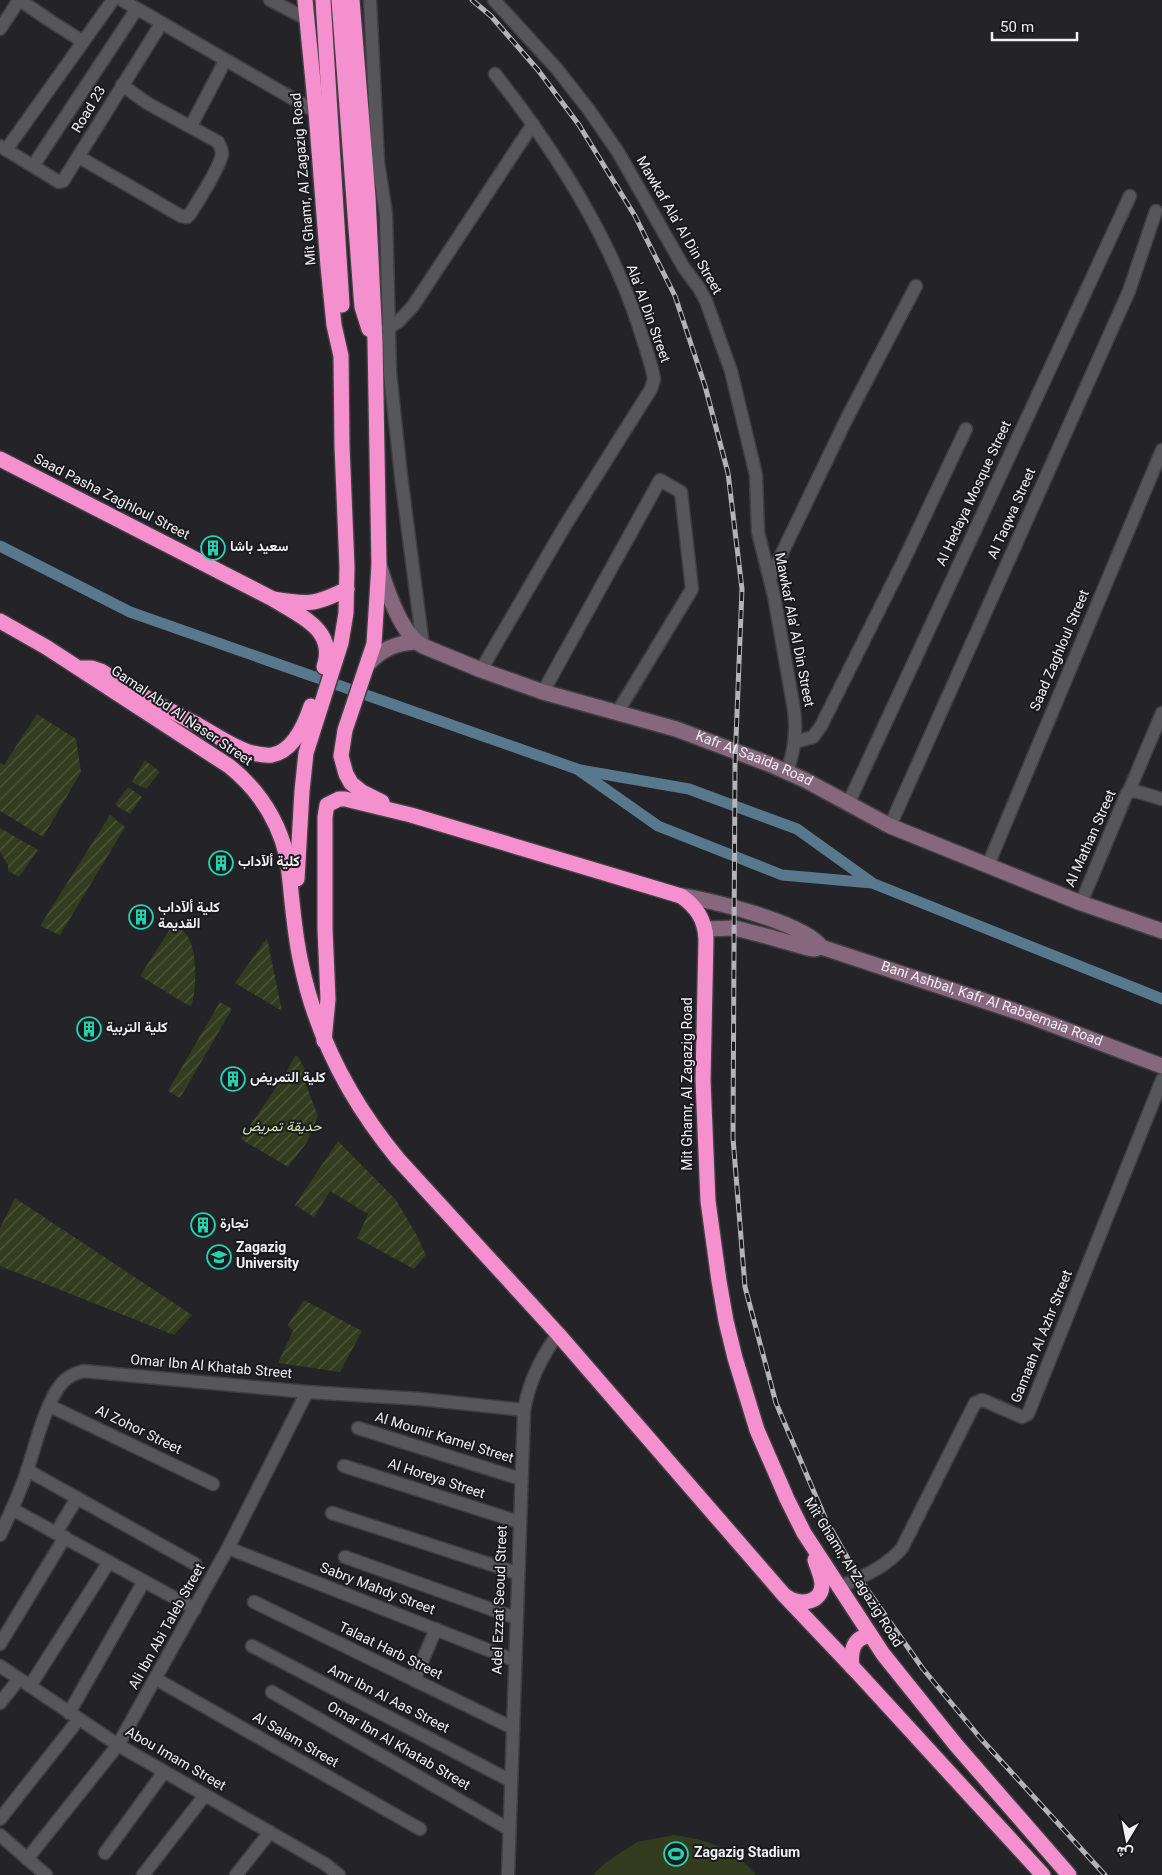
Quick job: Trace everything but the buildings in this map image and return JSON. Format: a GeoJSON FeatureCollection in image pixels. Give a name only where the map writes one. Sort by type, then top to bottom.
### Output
{"type":"FeatureCollection","features":[{"type":"Feature","properties":{"kind":"highway","name":"Mit Ghamr, Al Zagazig Road"},"geometry":{"type":"LineString","coordinates":[[305,0],[331,296],[334,325],[341,356]]}},
{"type":"Feature","properties":{"kind":"highway","name":"Mit Ghamr, Al Zagazig Road"},"geometry":{"type":"LineString","coordinates":[[312,717],[332,654],[343,630],[347,589],[341,356],[341,275],[323,0]]}},
{"type":"Feature","properties":{"kind":"highway"},"geometry":{"type":"LineString","coordinates":[[339,0],[360,280],[365,319],[375,341]]}},
{"type":"Feature","properties":{"kind":"highway"},"geometry":{"type":"LineString","coordinates":[[352,0],[368,197],[375,341],[380,565],[374,644],[368,664]]}},
{"type":"Feature","properties":{"kind":"highway","name":"Saad Pasha Zaghloul Street"},"geometry":{"type":"LineString","coordinates":[[0,460],[273,599],[302,604],[325,600],[347,589]]}},
{"type":"Feature","properties":{"kind":"highway"},"geometry":{"type":"LineString","coordinates":[[273,599],[319,630],[332,654]]}},
{"type":"Feature","properties":{"kind":"highway","name":"Gamal Abd Al Naser Street"},"geometry":{"type":"LineString","coordinates":[[0,621],[229,766],[254,788],[271,814],[283,842],[287,857],[294,913]]}},
{"type":"Feature","properties":{"kind":"highway","name":"Mit Ghamr, Al Zagazig Road"},"geometry":{"type":"LineString","coordinates":[[368,664],[345,730],[341,756],[346,774],[350,783],[362,792],[411,815]]}},
{"type":"Feature","properties":{"kind":"highway"},"geometry":{"type":"LineString","coordinates":[[77,668],[92,668],[101,671],[162,707],[236,746],[261,755],[274,754],[287,747],[312,717]]}},
{"type":"Feature","properties":{"kind":"highway"},"geometry":{"type":"LineString","coordinates":[[312,717],[304,772],[294,913],[300,961],[306,988],[324,1041],[336,1066],[380,1138],[558,1334],[784,1595],[1043,1875]]}},
{"type":"Feature","properties":{"kind":"highway","name":"Mit Ghamr, Al Zagazig Road"},"geometry":{"type":"LineString","coordinates":[[324,1041],[328,999],[325,921],[325,817],[327,805],[339,799],[411,815],[681,896],[690,902],[697,910],[706,929],[703,1121],[708,1201],[719,1281],[735,1358],[745,1394],[771,1465],[804,1533],[872,1636],[914,1695],[1069,1875]]}},
{"type":"Feature","properties":{"kind":"highway"},"geometry":{"type":"LineString","coordinates":[[784,1595],[799,1603],[807,1603],[815,1599],[820,1593],[821,1577],[804,1533]]}},
{"type":"Feature","properties":{"kind":"highway"},"geometry":{"type":"LineString","coordinates":[[852,1667],[854,1645],[863,1637],[872,1636]]}},
{"type":"Feature","properties":{"kind":"street"},"geometry":{"type":"LineString","coordinates":[[0,29],[20,0],[82,41]]}},
{"type":"Feature","properties":{"kind":"street"},"geometry":{"type":"LineString","coordinates":[[113,0],[3,148],[33,166],[136,10]]}},
{"type":"Feature","properties":{"kind":"street"},"geometry":{"type":"LineString","coordinates":[[122,0],[136,10],[316,112]]}},
{"type":"Feature","properties":{"kind":"street"},"geometry":{"type":"LineString","coordinates":[[270,0],[307,19]]}},
{"type":"Feature","properties":{"kind":"street"},"geometry":{"type":"LineString","coordinates":[[370,0],[378,162],[386,214],[390,373],[420,644]]}},
{"type":"Feature","properties":{"kind":"street","name":"Mawkaf Ala' Al Din Street"},"geometry":{"type":"LineString","coordinates":[[494,0],[524,30],[557,69],[589,110],[618,152],[684,268],[703,294],[715,324],[730,370],[754,467],[757,483],[756,512],[758,532],[770,578],[794,710],[796,742],[787,771]]}},
{"type":"Feature","properties":{"kind":"street","name":"Road 23"},"geometry":{"type":"LineString","coordinates":[[33,166],[62,182],[161,24]]}},
{"type":"Feature","properties":{"kind":"street"},"geometry":{"type":"LineString","coordinates":[[191,126],[225,61]]}},
{"type":"Feature","properties":{"kind":"street","name":"Ala' Al Din Street"},"geometry":{"type":"LineString","coordinates":[[481,670],[566,524],[653,384],[653,373],[649,359],[622,282],[573,186],[533,124],[495,74]]}},
{"type":"Feature","properties":{"kind":"street"},"geometry":{"type":"LineString","coordinates":[[79,157],[181,216],[190,214],[205,192],[221,156],[221,147],[218,142],[147,103],[122,85]]}},
{"type":"Feature","properties":{"kind":"street"},"geometry":{"type":"LineString","coordinates":[[388,328],[403,318],[413,306],[533,124]]}},
{"type":"Feature","properties":{"kind":"street","name":"Al Hedaya Mosque Street"},"geometry":{"type":"LineString","coordinates":[[848,804],[1130,196]]}},
{"type":"Feature","properties":{"kind":"street","name":"Al Taqwa Street"},"geometry":{"type":"LineString","coordinates":[[890,826],[1129,291],[1156,211]]}},
{"type":"Feature","properties":{"kind":"street"},"geometry":{"type":"LineString","coordinates":[[770,578],[847,418],[916,286]]}},
{"type":"Feature","properties":{"kind":"street"},"geometry":{"type":"LineString","coordinates":[[796,742],[813,736],[821,726],[903,562],[966,429]]}},
{"type":"Feature","properties":{"kind":"street","name":"Saad Zaghloul Street"},"geometry":{"type":"LineString","coordinates":[[988,865],[1162,450]]}},
{"type":"Feature","properties":{"kind":"street"},"geometry":{"type":"LineString","coordinates":[[543,692],[660,480],[681,492],[692,589],[617,713]]}},
{"type":"Feature","properties":{"kind":"street"},"geometry":{"type":"LineString","coordinates":[[380,565],[394,606],[420,644]]}},
{"type":"Feature","properties":{"kind":"street"},"geometry":{"type":"LineString","coordinates":[[368,664],[386,649],[401,644],[420,644]]}},
{"type":"Feature","properties":{"kind":"street","name":"Kafr Al Saaida Road"},"geometry":{"type":"LineString","coordinates":[[420,644],[481,670],[543,692],[676,729],[787,771],[890,826],[1162,932]]}},
{"type":"Feature","properties":{"kind":"street"},"geometry":{"type":"LineString","coordinates":[[1130,792],[1162,713]]}},
{"type":"Feature","properties":{"kind":"street","name":"Al Mathan Street"},"geometry":{"type":"LineString","coordinates":[[1081,902],[1126,796],[1130,792],[1135,791],[1162,799]]}},
{"type":"Feature","properties":{"kind":"street"},"geometry":{"type":"LineString","coordinates":[[681,896],[710,900],[735,907],[800,931],[812,937],[821,947],[815,949],[808,948],[735,928],[706,929]]}},
{"type":"Feature","properties":{"kind":"street","name":"Bani Ashbal, Kafr Al Rabaemaia Road"},"geometry":{"type":"LineString","coordinates":[[821,947],[1024,1014],[1162,1066]]}},
{"type":"Feature","properties":{"kind":"street","name":"Gamaah Al Azhr Street"},"geometry":{"type":"LineString","coordinates":[[840,1587],[879,1569],[892,1560],[902,1548],[975,1403],[986,1401],[1022,1417],[1028,1414],[1162,1080]]}},
{"type":"Feature","properties":{"kind":"street","name":"Adel Ezzat Seoud Street"},"geometry":{"type":"LineString","coordinates":[[508,1875],[524,1410],[536,1370],[558,1334]]}},
{"type":"Feature","properties":{"kind":"street","name":"Omar Ibn Al Khatab Street"},"geometry":{"type":"LineString","coordinates":[[0,1535],[12,1509],[50,1406],[64,1381],[70,1376],[83,1371],[307,1392],[421,1399],[524,1410]]}},
{"type":"Feature","properties":{"kind":"street","name":"Ali Ibn Abi Taleb Street"},"geometry":{"type":"LineString","coordinates":[[27,1859],[118,1746],[228,1548],[307,1392]]}},
{"type":"Feature","properties":{"kind":"street","name":"Al Zohor Street"},"geometry":{"type":"LineString","coordinates":[[50,1406],[213,1484]]}},
{"type":"Feature","properties":{"kind":"street","name":"Al Mounir Kamel Street"},"geometry":{"type":"LineString","coordinates":[[358,1428],[521,1479]]}},
{"type":"Feature","properties":{"kind":"street","name":"Al Horeya Street"},"geometry":{"type":"LineString","coordinates":[[344,1466],[519,1522]]}},
{"type":"Feature","properties":{"kind":"street"},"geometry":{"type":"LineString","coordinates":[[27,1470],[194,1564]]}},
{"type":"Feature","properties":{"kind":"street"},"geometry":{"type":"LineString","coordinates":[[0,1644],[60,1535],[78,1498]]}},
{"type":"Feature","properties":{"kind":"street"},"geometry":{"type":"LineString","coordinates":[[12,1509],[195,1609]]}},
{"type":"Feature","properties":{"kind":"street"},"geometry":{"type":"LineString","coordinates":[[332,1513],[517,1573]]}},
{"type":"Feature","properties":{"kind":"street","name":"Sabry Mahdy Street"},"geometry":{"type":"LineString","coordinates":[[228,1548],[514,1660]]}},
{"type":"Feature","properties":{"kind":"street"},"geometry":{"type":"LineString","coordinates":[[345,1558],[516,1618]]}},
{"type":"Feature","properties":{"kind":"street"},"geometry":{"type":"LineString","coordinates":[[30,1686],[109,1562]]}},
{"type":"Feature","properties":{"kind":"street"},"geometry":{"type":"LineString","coordinates":[[0,1818],[74,1716],[144,1581]]}},
{"type":"Feature","properties":{"kind":"street","name":"Talaat Harb Street"},"geometry":{"type":"LineString","coordinates":[[254,1602],[512,1728]]}},
{"type":"Feature","properties":{"kind":"street"},"geometry":{"type":"LineString","coordinates":[[414,1680],[436,1630]]}},
{"type":"Feature","properties":{"kind":"street","name":"Amr Ibn Al Aas Street"},"geometry":{"type":"LineString","coordinates":[[252,1646],[511,1780]]}},
{"type":"Feature","properties":{"kind":"street","name":"Abou Imam Street"},"geometry":{"type":"LineString","coordinates":[[0,1666],[118,1746],[270,1832],[339,1875]]}},
{"type":"Feature","properties":{"kind":"street"},"geometry":{"type":"LineString","coordinates":[[0,1703],[19,1678]]}},
{"type":"Feature","properties":{"kind":"street","name":"Al Salam Street"},"geometry":{"type":"LineString","coordinates":[[156,1679],[420,1829]]}},
{"type":"Feature","properties":{"kind":"street","name":"Omar Ibn Al Khatab Street"},"geometry":{"type":"LineString","coordinates":[[272,1692],[509,1829]]}},
{"type":"Feature","properties":{"kind":"street"},"geometry":{"type":"LineString","coordinates":[[106,1853],[164,1772]]}},
{"type":"Feature","properties":{"kind":"street"},"geometry":{"type":"LineString","coordinates":[[143,1875],[205,1795]]}},
{"type":"Feature","properties":{"kind":"street"},"geometry":{"type":"LineString","coordinates":[[236,1875],[270,1832]]}},
{"type":"Feature","properties":{"kind":"street"},"geometry":{"type":"LineString","coordinates":[[0,1835],[46,1875]]}},
{"type":"Feature","properties":{"kind":"green space"},"geometry":{"type":"Polygon","coordinates":[[[37,714],[76,739],[81,772],[43,837],[0,811],[0,763],[4,765],[37,714]]]}},
{"type":"Feature","properties":{"kind":"green space"},"geometry":{"type":"Polygon","coordinates":[[[145,760],[160,772],[146,789],[132,782],[145,760]]]}},
{"type":"Feature","properties":{"kind":"green space"},"geometry":{"type":"Polygon","coordinates":[[[128,787],[142,797],[130,814],[115,805],[128,787]]]}},
{"type":"Feature","properties":{"kind":"green space"},"geometry":{"type":"Polygon","coordinates":[[[110,815],[125,827],[60,935],[40,926],[110,815]]]}},
{"type":"Feature","properties":{"kind":"green space"},"geometry":{"type":"Polygon","coordinates":[[[0,828],[38,850],[19,877],[8,871],[8,865],[0,852],[0,828]]]}},
{"type":"Feature","properties":{"kind":"green space"},"geometry":{"type":"Polygon","coordinates":[[[172,926],[186,934],[193,950],[195,980],[191,1007],[140,976],[172,926]]]}},
{"type":"Feature","properties":{"kind":"green space"},"geometry":{"type":"Polygon","coordinates":[[[267,938],[282,1011],[235,983],[267,938]]]}},
{"type":"Feature","properties":{"kind":"green space"},"geometry":{"type":"Polygon","coordinates":[[[220,1002],[232,1009],[180,1098],[168,1091],[220,1002]]]}},
{"type":"Feature","properties":{"kind":"green space","name":"حديقة تمريض"},"geometry":{"type":"Polygon","coordinates":[[[295,1056],[298,1056],[307,1075],[306,1085],[318,1116],[307,1142],[288,1167],[241,1139],[295,1056]]]}},
{"type":"Feature","properties":{"kind":"green space"},"geometry":{"type":"Polygon","coordinates":[[[338,1141],[396,1200],[426,1255],[414,1269],[357,1238],[368,1214],[330,1191],[314,1217],[295,1205],[338,1141]]]}},
{"type":"Feature","properties":{"kind":"green space"},"geometry":{"type":"Polygon","coordinates":[[[15,1198],[192,1315],[174,1335],[0,1266],[0,1228],[15,1198]]]}},
{"type":"Feature","properties":{"kind":"green space"},"geometry":{"type":"Polygon","coordinates":[[[304,1300],[362,1331],[340,1372],[278,1363],[293,1331],[288,1325],[304,1300]]]}},
{"type":"Feature","properties":{"kind":"green space","name":"Zagazig Stadium"},"geometry":{"type":"Polygon","coordinates":[[[674,1835],[720,1847],[738,1858],[756,1875],[593,1875],[605,1863],[637,1842],[674,1835]]]}},
{"type":"Feature","properties":{"kind":"waterway"},"geometry":{"type":"LineString","coordinates":[[0,546],[130,612],[577,769],[658,826],[782,875],[872,883],[1162,999]]}},
{"type":"Feature","properties":{"kind":"waterway"},"geometry":{"type":"LineString","coordinates":[[580,770],[689,789],[797,829],[871,882]]}},
{"type":"Feature","properties":{"kind":"railway"},"geometry":{"type":"LineString","coordinates":[[472,0],[491,16],[538,70],[579,125],[635,216],[675,296],[705,386],[728,473],[742,589],[735,763],[733,1138],[745,1287],[776,1403],[826,1520],[859,1578],[923,1669],[982,1740],[1105,1875]]}},
{"type":"Feature","properties":{"kind":"place","name":"سعيد باشا"},"geometry":{"type":"Point","coordinates":[213,548]}},
{"type":"Feature","properties":{"kind":"place","name":"كلية ألآداب"},"geometry":{"type":"Point","coordinates":[221,863]}},
{"type":"Feature","properties":{"kind":"place","name":"كلية ألآداب القديمة"},"geometry":{"type":"Point","coordinates":[141,917]}},
{"type":"Feature","properties":{"kind":"place","name":"كلية التربية"},"geometry":{"type":"Point","coordinates":[89,1029]}},
{"type":"Feature","properties":{"kind":"place","name":"كلية التمريض"},"geometry":{"type":"Point","coordinates":[233,1079]}},
{"type":"Feature","properties":{"kind":"place","name":"تجارة"},"geometry":{"type":"Point","coordinates":[203,1225]}},
{"type":"Feature","properties":{"kind":"place","name":"Zagazig University"},"geometry":{"type":"Point","coordinates":[219,1257]}},
{"type":"Feature","properties":{"kind":"place","name":"Zagazig Stadium"},"geometry":{"type":"Point","coordinates":[676,1854]}}]}
